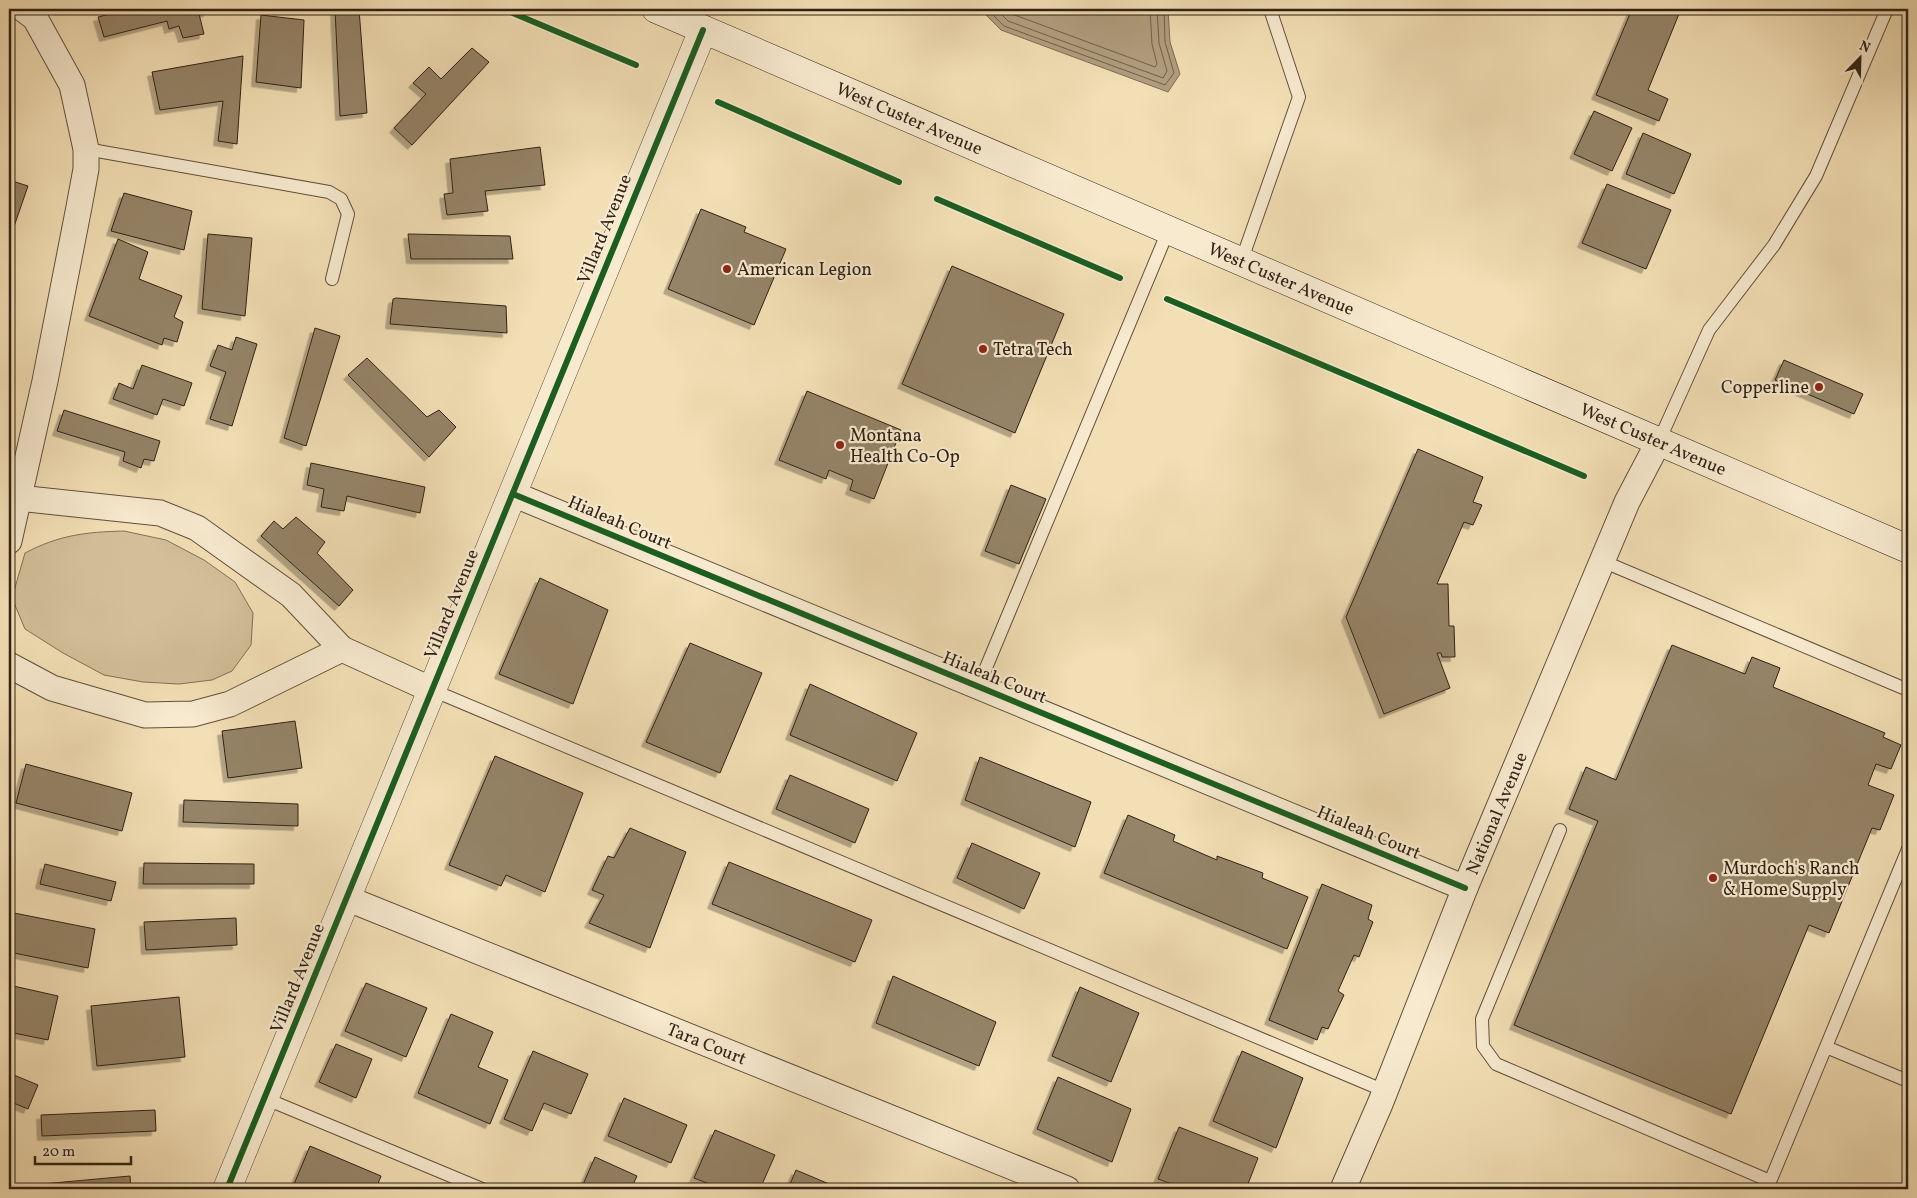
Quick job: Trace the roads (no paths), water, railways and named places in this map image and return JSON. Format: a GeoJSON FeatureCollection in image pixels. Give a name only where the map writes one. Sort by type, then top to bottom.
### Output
{"type":"FeatureCollection","features":[{"type":"Feature","properties":{"kind":"main road","name":"West Custer Avenue"},"geometry":{"type":"LineString","coordinates":[[656,9],[1908,549]]}},
{"type":"Feature","properties":{"kind":"main road","name":"Villard Avenue"},"geometry":{"type":"LineString","coordinates":[[226,1189],[703,30]]}},
{"type":"Feature","properties":{"kind":"street"},"geometry":{"type":"LineString","coordinates":[[9,541],[13,497],[49,362],[86,169],[86,149],[72,85],[36,18],[23,9]]}},
{"type":"Feature","properties":{"kind":"street","name":"National Avenue"},"geometry":{"type":"LineString","coordinates":[[1343,1189],[1385,1091],[1465,888],[1602,561],[1627,502],[1659,441]]}},
{"type":"Feature","properties":{"kind":"street","name":"Hialeah Court"},"geometry":{"type":"LineString","coordinates":[[513,494],[1465,888]]}},
{"type":"Feature","properties":{"kind":"street"},"geometry":{"type":"LineString","coordinates":[[13,497],[160,514],[197,528],[291,595],[342,649],[432,690]]}},
{"type":"Feature","properties":{"kind":"street"},"geometry":{"type":"LineString","coordinates":[[9,665],[52,688],[145,714],[193,714],[230,704],[342,649]]}},
{"type":"Feature","properties":{"kind":"street","name":"Tara Court"},"geometry":{"type":"LineString","coordinates":[[346,898],[1067,1189]]}},
{"type":"Feature","properties":{"kind":"lane"},"geometry":{"type":"LineString","coordinates":[[1241,262],[1299,97],[1270,9]]}},
{"type":"Feature","properties":{"kind":"lane"},"geometry":{"type":"LineString","coordinates":[[1659,441],[1709,330],[1774,245],[1816,176],[1887,9]]}},
{"type":"Feature","properties":{"kind":"lane"},"geometry":{"type":"LineString","coordinates":[[86,149],[329,192],[341,199],[348,214],[332,280]]}},
{"type":"Feature","properties":{"kind":"lane"},"geometry":{"type":"LineString","coordinates":[[978,687],[1168,231]]}},
{"type":"Feature","properties":{"kind":"lane"},"geometry":{"type":"LineString","coordinates":[[1602,561],[1908,690]]}},
{"type":"Feature","properties":{"kind":"lane"},"geometry":{"type":"LineString","coordinates":[[432,690],[1385,1091]]}},
{"type":"Feature","properties":{"kind":"lane"},"geometry":{"type":"LineString","coordinates":[[1560,830],[1482,1019],[1482,1046],[1496,1064],[1769,1185],[1908,849]]}},
{"type":"Feature","properties":{"kind":"lane"},"geometry":{"type":"LineString","coordinates":[[1826,1047],[1908,1081]]}},
{"type":"Feature","properties":{"kind":"lane"},"geometry":{"type":"LineString","coordinates":[[264,1098],[482,1189]]}},
{"type":"Feature","properties":{"kind":"water"},"geometry":{"type":"Polygon","coordinates":[[[980,9],[1168,9],[1170,42],[1180,74],[1168,92],[1001,30],[980,9]]]}},
{"type":"Feature","properties":{"kind":"place","name":"American Legion"},"geometry":{"type":"Point","coordinates":[727,269]}},
{"type":"Feature","properties":{"kind":"place","name":"Tetra Tech"},"geometry":{"type":"Point","coordinates":[983,349]}},
{"type":"Feature","properties":{"kind":"place","name":"Copperline"},"geometry":{"type":"Point","coordinates":[1819,387]}},
{"type":"Feature","properties":{"kind":"place","name":"Montana Health Co-Op"},"geometry":{"type":"Point","coordinates":[840,445]}},
{"type":"Feature","properties":{"kind":"place","name":"Murdoch's Ranch & Home Supply"},"geometry":{"type":"Point","coordinates":[1713,878]}}]}
